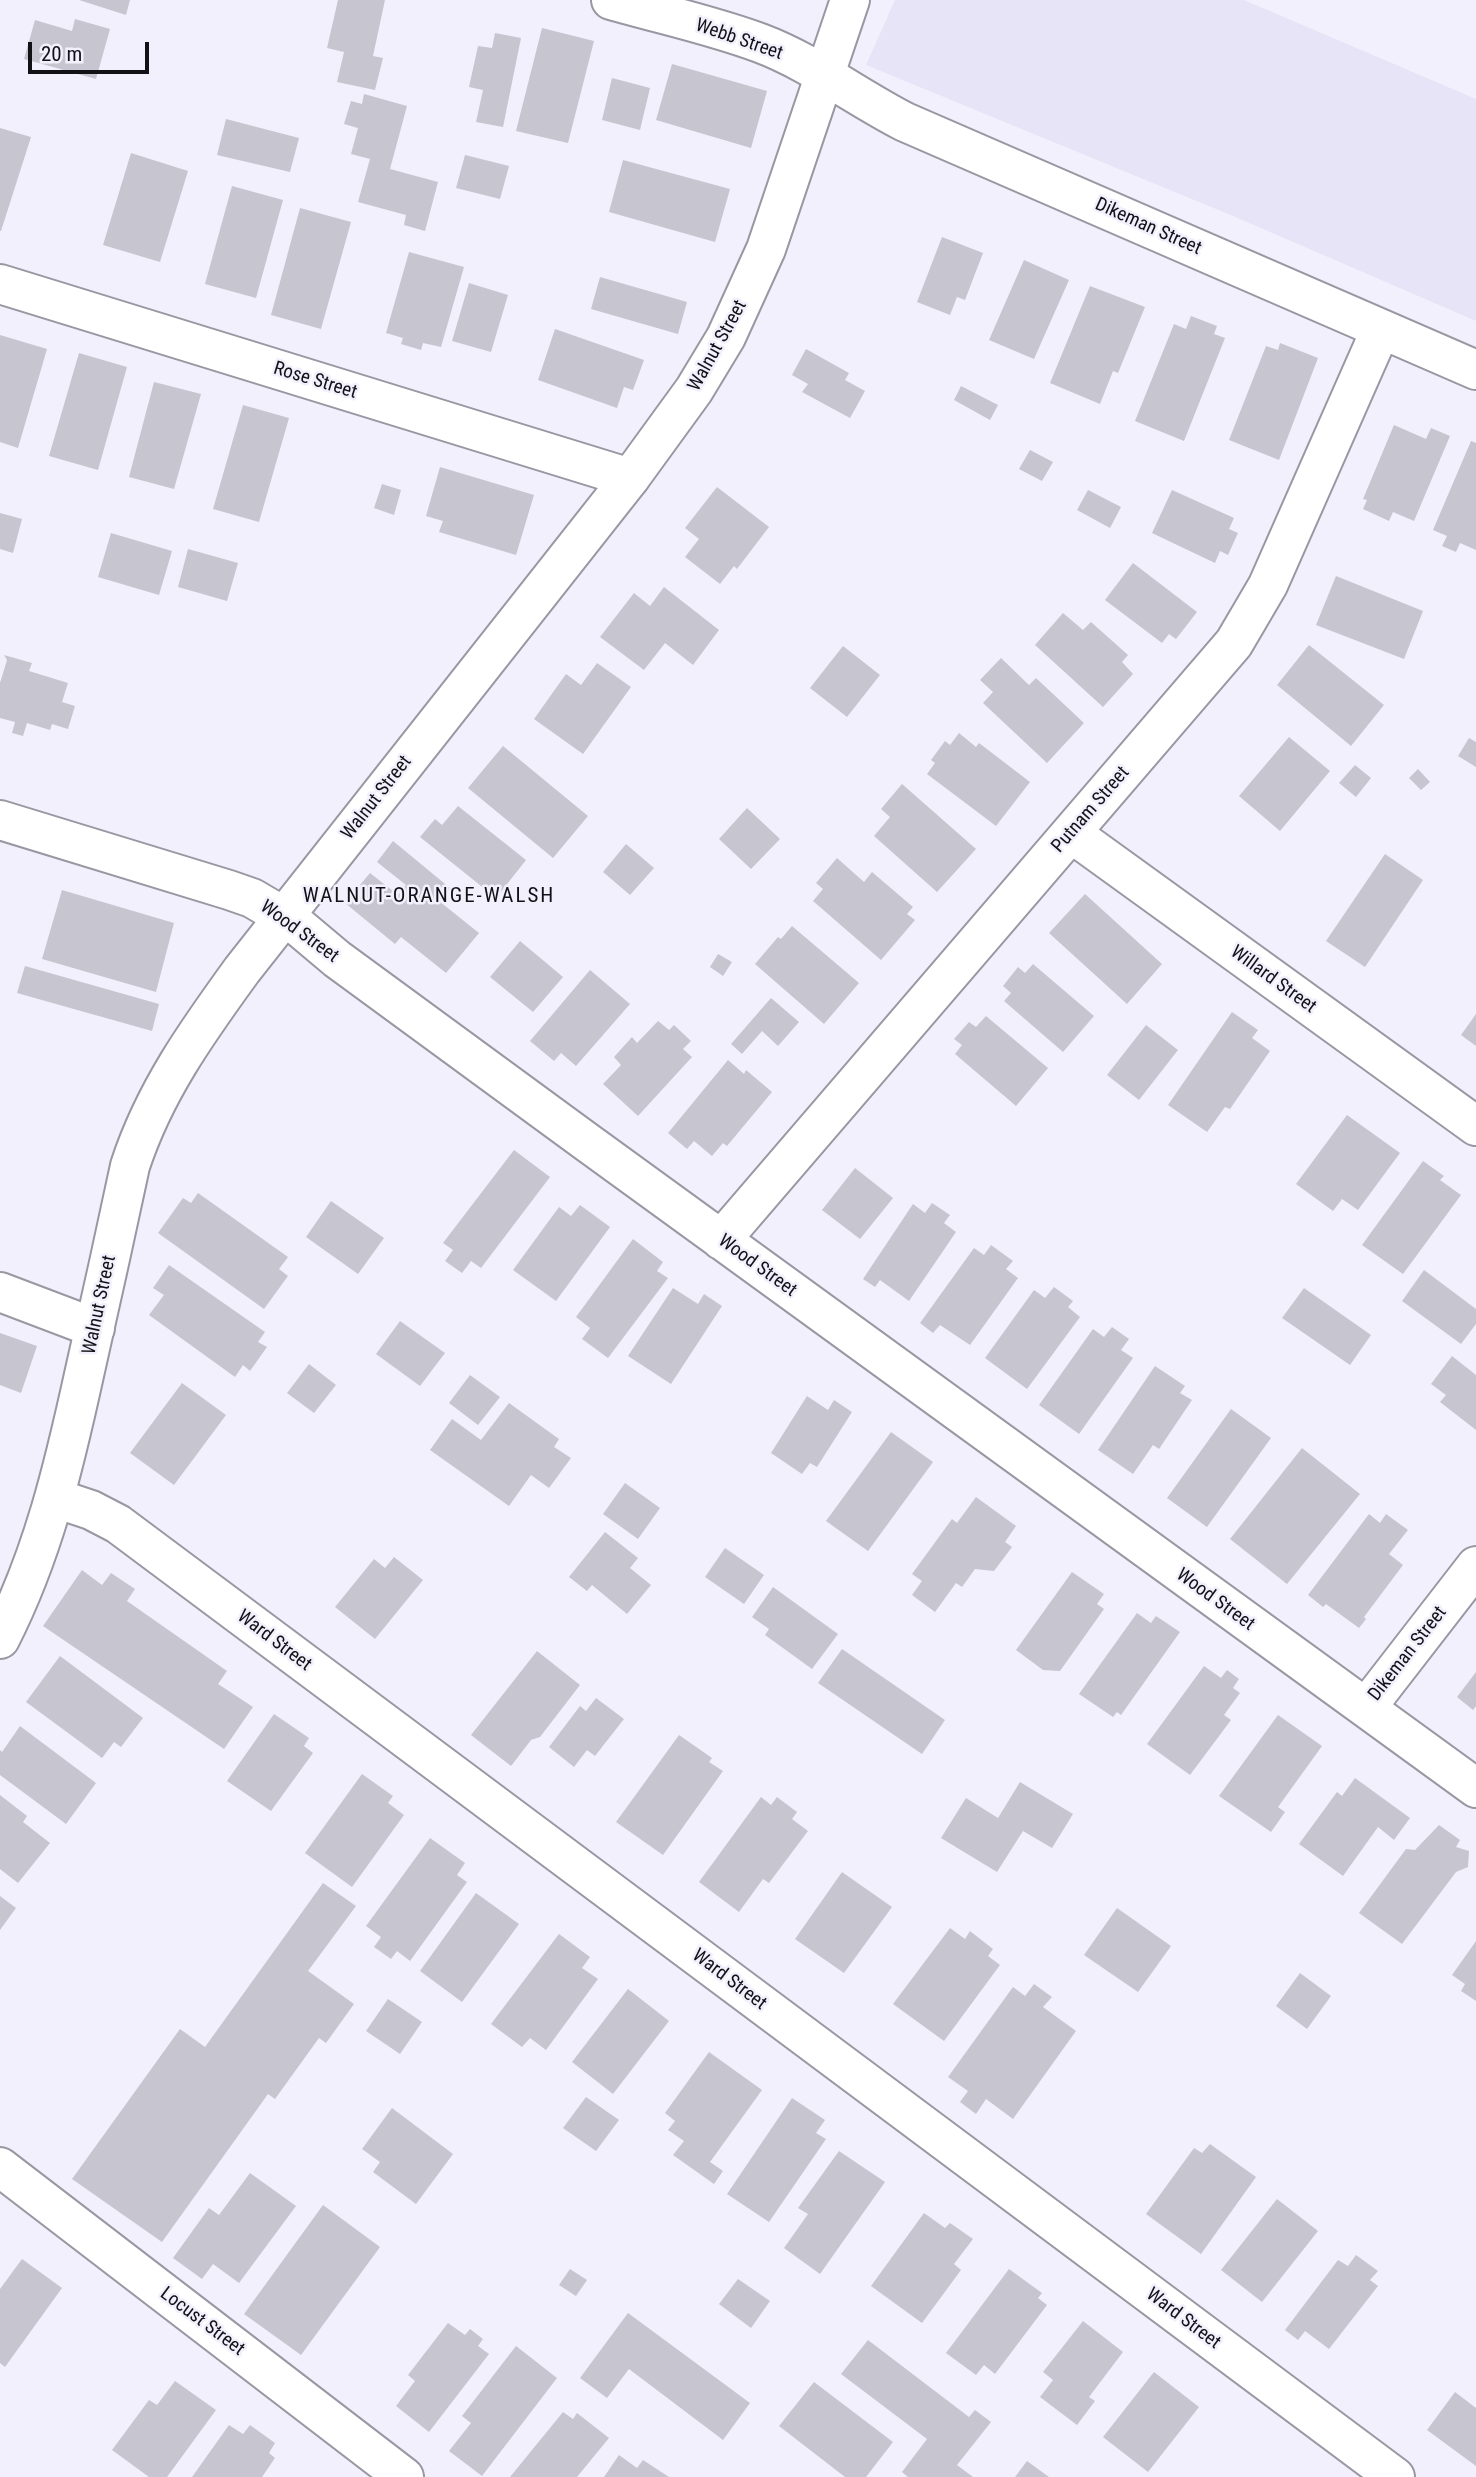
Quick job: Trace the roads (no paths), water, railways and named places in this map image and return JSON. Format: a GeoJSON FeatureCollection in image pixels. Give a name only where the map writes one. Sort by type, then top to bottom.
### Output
{"type":"FeatureCollection","features":[{"type":"Feature","properties":{"kind":"street","name":"Webb Street"},"geometry":{"type":"LineString","coordinates":[[611,0],[759,43],[824,76]]}},
{"type":"Feature","properties":{"kind":"street","name":"Walnut Street"},"geometry":{"type":"LineString","coordinates":[[0,1639],[30,1572],[55,1498],[130,1166],[141,1133],[159,1095],[194,1037],[284,916],[630,478],[694,390],[742,305],[770,237],[850,0]]}},
{"type":"Feature","properties":{"kind":"street","name":"Dikeman Street"},"geometry":{"type":"LineString","coordinates":[[824,76],[905,121],[1476,370]]}},
{"type":"Feature","properties":{"kind":"street","name":"Rose Street"},"geometry":{"type":"LineString","coordinates":[[0,284],[630,478]]}},
{"type":"Feature","properties":{"kind":"street","name":"Putnam Street"},"geometry":{"type":"LineString","coordinates":[[721,1240],[1217,666],[1268,585],[1381,329]]}},
{"type":"Feature","properties":{"kind":"street","name":"Wood Street"},"geometry":{"type":"LineString","coordinates":[[0,820],[229,890],[252,898],[284,916],[337,959],[721,1240],[1476,1788]]}},
{"type":"Feature","properties":{"kind":"street","name":"Willard Street"},"geometry":{"type":"LineString","coordinates":[[1071,833],[1476,1126]]}},
{"type":"Feature","properties":{"kind":"street"},"geometry":{"type":"LineString","coordinates":[[0,1292],[95,1328]]}},
{"type":"Feature","properties":{"kind":"street","name":"Ward Street"},"geometry":{"type":"LineString","coordinates":[[55,1498],[91,1510],[118,1524],[1395,2477]]}},
{"type":"Feature","properties":{"kind":"street","name":"Dikeman Street"},"geometry":{"type":"LineString","coordinates":[[1366,1708],[1476,1566]]}},
{"type":"Feature","properties":{"kind":"street","name":"Locust Street"},"geometry":{"type":"LineString","coordinates":[[0,2167],[404,2477]]}},
{"type":"Feature","properties":{"kind":"district","name":"WALNUT-ORANGE-WALSH"},"geometry":{"type":"Point","coordinates":[429,897]}}]}
